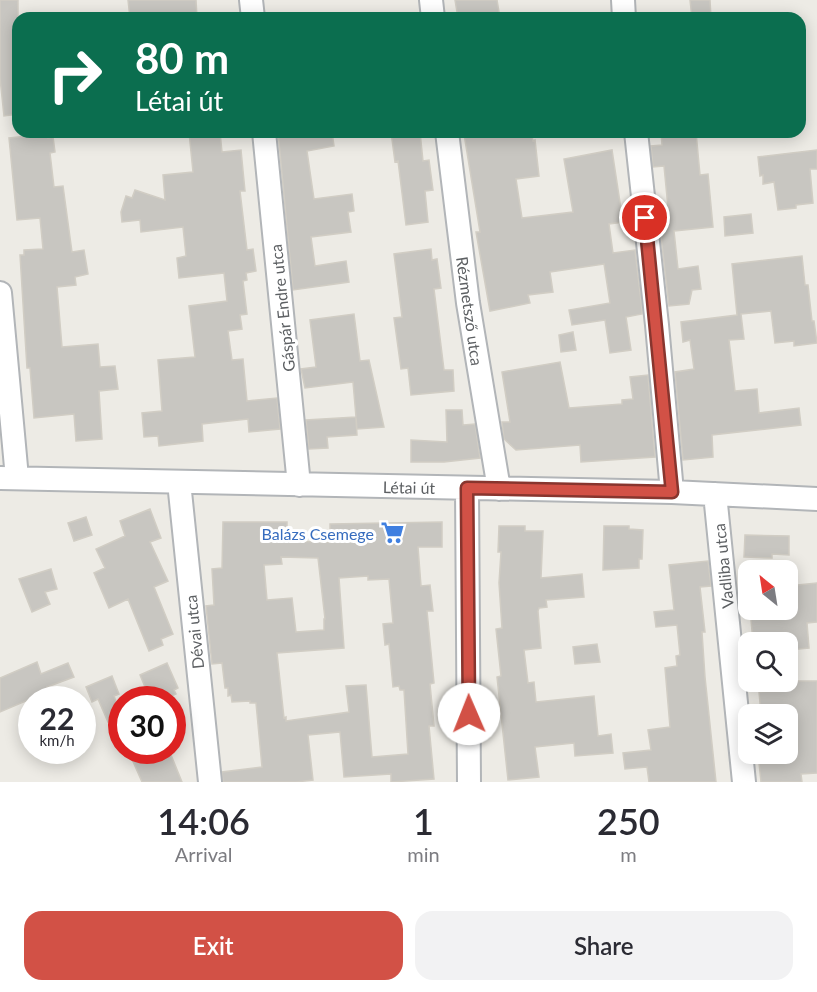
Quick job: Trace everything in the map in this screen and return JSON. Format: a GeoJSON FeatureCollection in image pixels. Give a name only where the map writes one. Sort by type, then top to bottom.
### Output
{"type":"FeatureCollection","features":[{"type":"Feature","properties":{"kind":"street","name":"Gáspár Endre utca"},"geometry":{"type":"LineString","coordinates":[[265,138],[299,484]]}},
{"type":"Feature","properties":{"kind":"street","name":"Rézmetsző utca"},"geometry":{"type":"LineString","coordinates":[[448,138],[468,303],[500,489]]}},
{"type":"Feature","properties":{"kind":"street"},"geometry":{"type":"LineString","coordinates":[[637,138],[672,492]]}},
{"type":"Feature","properties":{"kind":"street"},"geometry":{"type":"LineString","coordinates":[[0,293],[8,478]]}},
{"type":"Feature","properties":{"kind":"street","name":"Létai út"},"geometry":{"type":"LineString","coordinates":[[8,478],[672,492],[817,499]]}},
{"type":"Feature","properties":{"kind":"street","name":"Dévai utca"},"geometry":{"type":"LineString","coordinates":[[179,482],[210,782]]}},
{"type":"Feature","properties":{"kind":"street"},"geometry":{"type":"LineString","coordinates":[[467,488],[469,782]]}},
{"type":"Feature","properties":{"kind":"street","name":"Vadliba utca"},"geometry":{"type":"LineString","coordinates":[[715,494],[744,782]]}},
{"type":"Feature","properties":{"kind":"building"},"geometry":{"type":"Polygon","coordinates":[[[0,0],[18,0],[18,12],[12,12],[12,115],[4,116],[0,78],[0,0]]]}},
{"type":"Feature","properties":{"kind":"building"},"geometry":{"type":"Polygon","coordinates":[[[128,0],[196,0],[197,12],[129,12],[128,0]]]}},
{"type":"Feature","properties":{"kind":"building"},"geometry":{"type":"Polygon","coordinates":[[[455,0],[497,0],[499,12],[457,12],[455,0]]]}},
{"type":"Feature","properties":{"kind":"building"},"geometry":{"type":"Polygon","coordinates":[[[690,0],[710,0],[711,12],[691,12],[690,0]]]}},
{"type":"Feature","properties":{"kind":"building"},"geometry":{"type":"Polygon","coordinates":[[[9,138],[53,138],[55,152],[50,153],[54,187],[63,186],[72,252],[84,250],[88,274],[75,277],[76,285],[57,287],[62,347],[98,344],[100,367],[115,366],[118,389],[99,391],[102,439],[76,441],[74,414],[34,418],[30,368],[27,368],[20,255],[24,255],[24,250],[43,249],[40,218],[17,220],[9,138]]]}},
{"type":"Feature","properties":{"kind":"building"},"geometry":{"type":"Polygon","coordinates":[[[190,138],[221,138],[222,152],[241,150],[245,191],[240,191],[247,250],[253,249],[256,271],[246,273],[247,280],[243,281],[247,314],[240,315],[242,329],[228,331],[232,360],[243,359],[247,401],[277,398],[280,429],[249,432],[248,419],[202,424],[203,441],[159,446],[158,436],[144,437],[142,413],[162,411],[158,360],[195,357],[189,306],[227,301],[224,273],[179,278],[177,258],[186,256],[183,227],[141,232],[140,220],[122,222],[121,212],[126,196],[132,198],[135,190],[165,200],[163,175],[193,172],[190,138]]]}},
{"type":"Feature","properties":{"kind":"building"},"geometry":{"type":"Polygon","coordinates":[[[279,138],[333,138],[334,146],[307,151],[314,199],[352,194],[354,211],[348,212],[351,232],[311,237],[315,266],[346,261],[349,282],[293,290],[279,138]]]}},
{"type":"Feature","properties":{"kind":"building"},"geometry":{"type":"Polygon","coordinates":[[[392,138],[421,138],[423,161],[429,160],[433,190],[425,191],[428,222],[406,225],[398,161],[395,162],[392,138]]]}},
{"type":"Feature","properties":{"kind":"building"},"geometry":{"type":"Polygon","coordinates":[[[465,138],[532,138],[533,141],[535,140],[539,176],[516,179],[522,218],[573,212],[564,159],[612,150],[623,222],[609,224],[613,253],[635,250],[642,309],[642,314],[626,317],[631,350],[610,353],[605,320],[572,325],[569,310],[610,303],[604,264],[550,272],[553,292],[528,295],[530,303],[490,311],[476,232],[480,232],[465,138]]]}},
{"type":"Feature","properties":{"kind":"building"},"geometry":{"type":"Polygon","coordinates":[[[661,138],[697,138],[700,175],[708,174],[713,227],[674,231],[678,269],[698,266],[701,289],[692,290],[689,304],[669,306],[659,219],[669,218],[664,166],[653,167],[651,146],[662,145],[661,138]]]}},
{"type":"Feature","properties":{"kind":"building"},"geometry":{"type":"Polygon","coordinates":[[[817,150],[817,169],[810,169],[813,203],[778,210],[774,182],[763,184],[758,157],[817,150]]]}},
{"type":"Feature","properties":{"kind":"building"},"geometry":{"type":"Polygon","coordinates":[[[751,214],[753,233],[725,236],[724,217],[751,214]]]}},
{"type":"Feature","properties":{"kind":"building"},"geometry":{"type":"Polygon","coordinates":[[[431,249],[432,260],[437,259],[441,288],[434,289],[444,370],[453,370],[454,391],[411,395],[408,368],[401,369],[394,318],[402,317],[394,254],[431,249]]]}},
{"type":"Feature","properties":{"kind":"building"},"geometry":{"type":"Polygon","coordinates":[[[802,256],[805,285],[808,285],[817,343],[794,346],[794,341],[775,343],[771,311],[741,314],[744,339],[729,340],[735,391],[757,389],[759,413],[799,408],[801,425],[712,435],[713,457],[683,460],[675,372],[694,369],[690,340],[683,342],[681,322],[737,315],[732,264],[802,256]]]}},
{"type":"Feature","properties":{"kind":"building"},"geometry":{"type":"Polygon","coordinates":[[[354,314],[360,361],[369,360],[384,427],[357,429],[356,418],[357,435],[327,437],[328,448],[309,449],[306,420],[356,417],[353,382],[305,388],[301,369],[316,367],[310,320],[354,314]]]}},
{"type":"Feature","properties":{"kind":"building"},"geometry":{"type":"Polygon","coordinates":[[[573,332],[576,350],[561,352],[559,335],[573,332]]]}},
{"type":"Feature","properties":{"kind":"building"},"geometry":{"type":"Polygon","coordinates":[[[560,362],[569,408],[622,404],[622,400],[633,399],[630,377],[648,375],[655,457],[581,462],[580,445],[516,450],[504,439],[502,422],[510,422],[502,372],[560,362]]]}},
{"type":"Feature","properties":{"kind":"building"},"geometry":{"type":"Polygon","coordinates":[[[446,410],[462,410],[463,425],[475,424],[480,458],[444,462],[411,462],[411,440],[447,442],[446,410]]]}},
{"type":"Feature","properties":{"kind":"building"},"geometry":{"type":"Polygon","coordinates":[[[150,509],[161,538],[150,542],[168,581],[154,587],[173,634],[161,639],[163,645],[149,651],[128,599],[109,608],[94,573],[105,568],[96,549],[125,536],[120,521],[150,509]]]}},
{"type":"Feature","properties":{"kind":"building"},"geometry":{"type":"Polygon","coordinates":[[[86,517],[92,535],[74,541],[68,523],[86,517]]]}},
{"type":"Feature","properties":{"kind":"building"},"geometry":{"type":"Polygon","coordinates":[[[223,522],[287,522],[287,541],[330,542],[330,524],[442,522],[442,547],[418,547],[421,586],[430,585],[433,611],[427,611],[434,683],[430,684],[434,726],[429,726],[434,779],[391,782],[391,774],[344,777],[340,732],[308,735],[313,780],[223,782],[222,772],[262,767],[256,703],[232,702],[231,695],[228,696],[228,688],[225,688],[222,663],[212,664],[206,606],[214,605],[212,569],[222,568],[223,522]],[[281,557],[282,564],[264,565],[267,600],[292,598],[296,632],[324,630],[325,619],[318,558],[281,557]],[[368,576],[339,578],[344,648],[277,653],[284,718],[286,717],[286,721],[349,712],[346,686],[366,685],[372,757],[408,754],[404,690],[400,690],[399,686],[393,687],[389,644],[385,645],[383,624],[393,623],[389,579],[368,580],[368,576]]]}},
{"type":"Feature","properties":{"kind":"building"},"geometry":{"type":"Polygon","coordinates":[[[499,526],[525,526],[525,531],[543,531],[541,578],[582,574],[584,597],[546,600],[547,607],[539,608],[541,648],[524,650],[528,683],[534,682],[536,702],[594,696],[598,736],[611,734],[613,753],[575,756],[574,743],[535,747],[539,777],[508,780],[497,677],[501,676],[496,629],[502,628],[499,526]]]}},
{"type":"Feature","properties":{"kind":"building"},"geometry":{"type":"Polygon","coordinates":[[[604,526],[629,526],[629,529],[643,530],[642,559],[639,559],[639,568],[603,570],[604,526]]]}},
{"type":"Feature","properties":{"kind":"building"},"geometry":{"type":"Polygon","coordinates":[[[745,535],[789,536],[789,555],[772,554],[772,558],[744,557],[745,535]]]}},
{"type":"Feature","properties":{"kind":"building"},"geometry":{"type":"Polygon","coordinates":[[[708,561],[711,586],[700,587],[705,632],[702,632],[705,677],[716,782],[649,782],[647,767],[625,769],[623,753],[651,750],[648,730],[670,727],[665,668],[677,666],[676,656],[680,655],[677,625],[656,627],[654,612],[674,610],[669,565],[708,561]]]}},
{"type":"Feature","properties":{"kind":"building"},"geometry":{"type":"Polygon","coordinates":[[[51,569],[57,589],[45,592],[50,604],[32,612],[19,579],[51,569]]]}},
{"type":"Feature","properties":{"kind":"building"},"geometry":{"type":"Polygon","coordinates":[[[817,583],[817,622],[807,623],[809,648],[798,649],[798,632],[752,632],[751,620],[798,620],[798,585],[817,583]]]}},
{"type":"Feature","properties":{"kind":"building"},"geometry":{"type":"Polygon","coordinates":[[[597,644],[600,662],[575,664],[573,647],[597,644]]]}},
{"type":"Feature","properties":{"kind":"building"},"geometry":{"type":"Polygon","coordinates":[[[37,662],[41,674],[68,663],[74,677],[50,686],[18,686],[18,704],[0,712],[0,678],[37,662]]]}},
{"type":"Feature","properties":{"kind":"building"},"geometry":{"type":"Polygon","coordinates":[[[167,663],[177,686],[145,686],[140,675],[167,663]]]}},
{"type":"Feature","properties":{"kind":"building"},"geometry":{"type":"Polygon","coordinates":[[[112,676],[116,686],[108,686],[108,722],[98,699],[96,700],[96,686],[88,686],[112,676]]]}},
{"type":"Feature","properties":{"kind":"building"},"geometry":{"type":"Polygon","coordinates":[[[798,681],[817,681],[817,773],[801,774],[802,782],[761,782],[759,764],[798,764],[798,704],[760,704],[759,692],[798,692],[798,681]]]}},
{"type":"Feature","properties":{"kind":"building"},"geometry":{"type":"Polygon","coordinates":[[[134,764],[175,764],[182,782],[142,782],[134,764]]]}},
{"type":"Feature","properties":{"kind":"place","name":"Balázs Csemege"},"geometry":{"type":"Point","coordinates":[392,533]}},
{"type":"Feature","properties":{"kind":"route"},"geometry":{"type":"LineString","coordinates":[[469,714],[467,488],[672,492],[645,218]]}}]}
